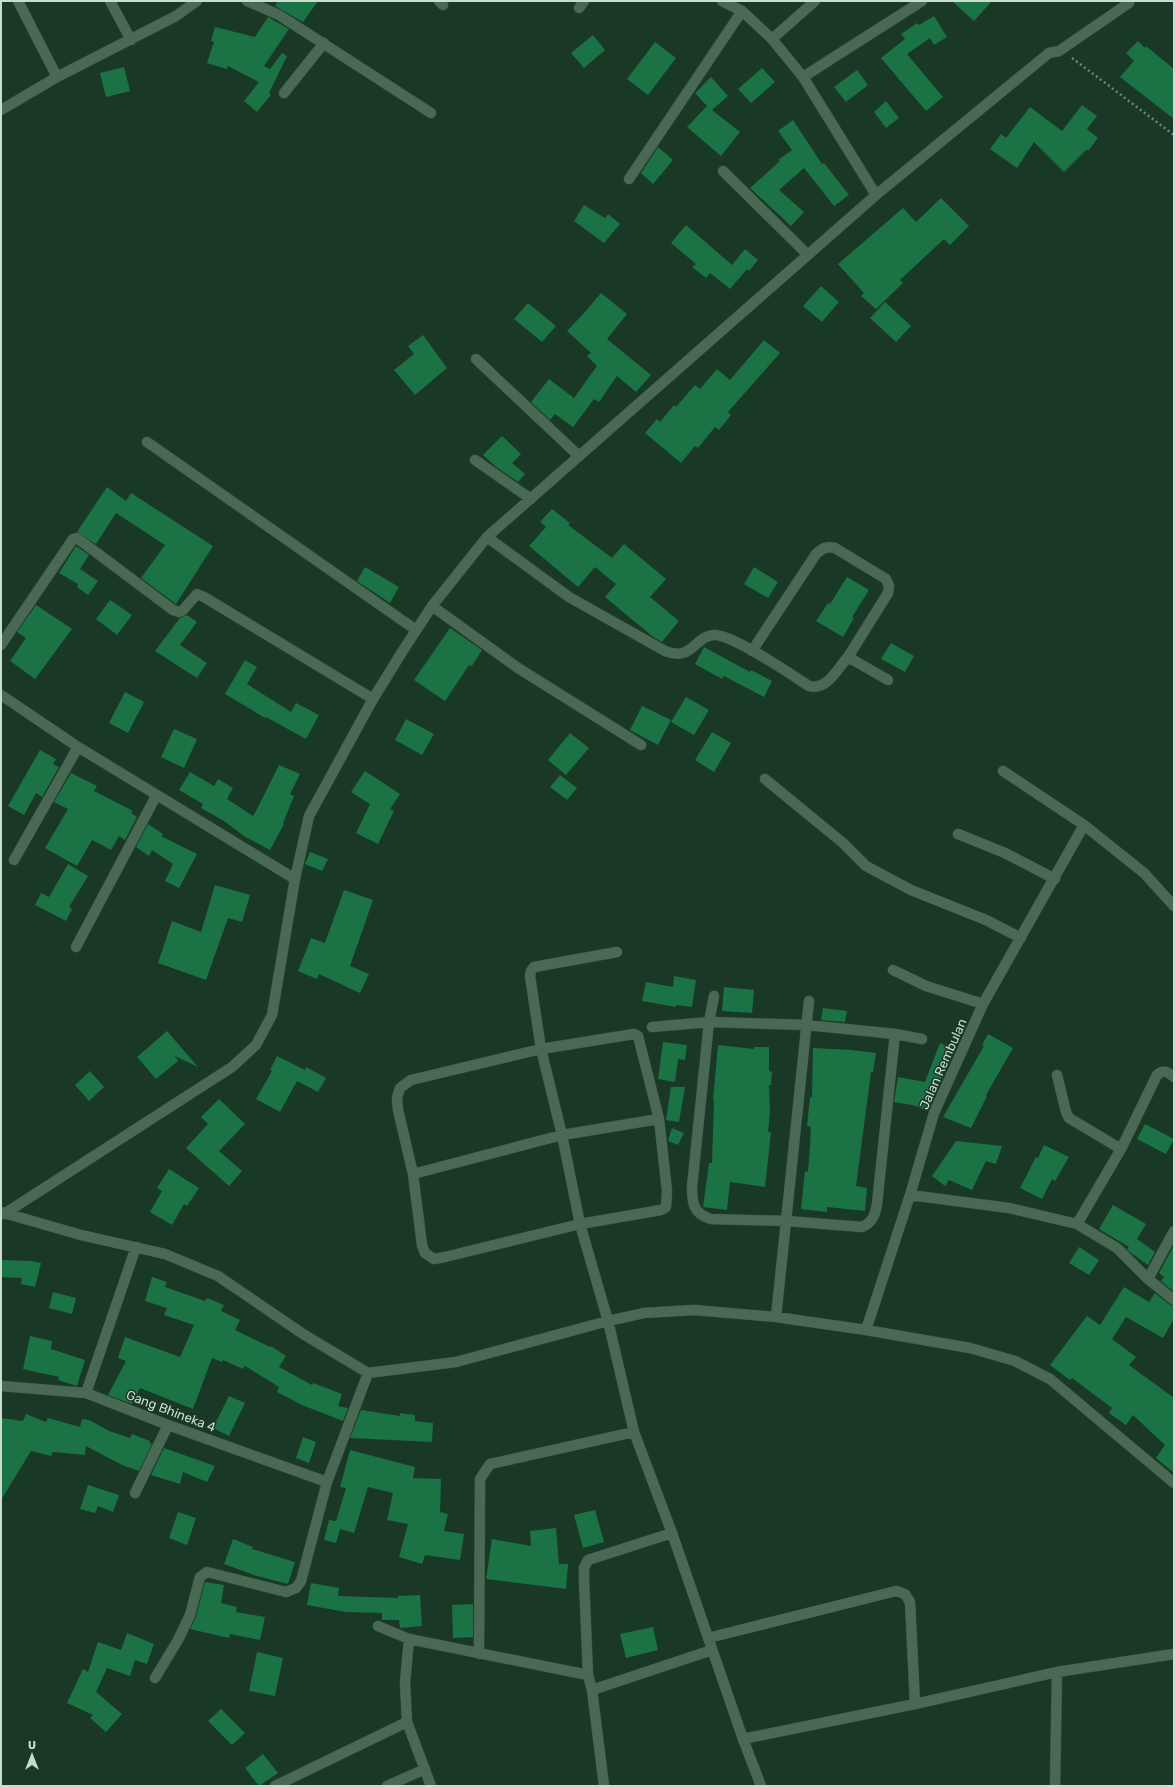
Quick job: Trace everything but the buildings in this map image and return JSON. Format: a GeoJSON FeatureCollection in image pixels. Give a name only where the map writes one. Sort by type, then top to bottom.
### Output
{"type":"FeatureCollection","features":[{"type":"Feature","properties":{"kind":"street"},"geometry":{"type":"LineString","coordinates":[[18,1],[57,77]]}},
{"type":"Feature","properties":{"kind":"street"},"geometry":{"type":"LineString","coordinates":[[110,1],[131,40]]}},
{"type":"Feature","properties":{"kind":"street"},"geometry":{"type":"LineString","coordinates":[[1,110],[57,77],[176,16],[197,1]]}},
{"type":"Feature","properties":{"kind":"street"},"geometry":{"type":"LineString","coordinates":[[247,1],[279,15],[431,113]]}},
{"type":"Feature","properties":{"kind":"street"},"geometry":{"type":"LineString","coordinates":[[722,1],[742,11],[772,39],[803,77],[876,195]]}},
{"type":"Feature","properties":{"kind":"street"},"geometry":{"type":"LineString","coordinates":[[772,39],[815,1]]}},
{"type":"Feature","properties":{"kind":"street"},"geometry":{"type":"LineString","coordinates":[[803,77],[922,1]]}},
{"type":"Feature","properties":{"kind":"street"},"geometry":{"type":"LineString","coordinates":[[2,1213],[232,1067],[256,1045],[272,1015],[295,879],[309,816],[372,699],[416,630],[432,606],[487,537],[876,195],[1049,53],[1059,51],[1129,2]]}},
{"type":"Feature","properties":{"kind":"street"},"geometry":{"type":"LineString","coordinates":[[629,179],[742,11]]}},
{"type":"Feature","properties":{"kind":"street"},"geometry":{"type":"LineString","coordinates":[[284,93],[324,43]]}},
{"type":"Feature","properties":{"kind":"street"},"geometry":{"type":"LineString","coordinates":[[723,171],[808,255]]}},
{"type":"Feature","properties":{"kind":"street"},"geometry":{"type":"LineString","coordinates":[[476,359],[579,456]]}},
{"type":"Feature","properties":{"kind":"street"},"geometry":{"type":"LineString","coordinates":[[147,442],[416,630]]}},
{"type":"Feature","properties":{"kind":"street"},"geometry":{"type":"LineString","coordinates":[[475,460],[531,499]]}},
{"type":"Feature","properties":{"kind":"street"},"geometry":{"type":"LineString","coordinates":[[487,537],[569,597],[665,652],[672,654],[689,652],[706,638],[713,635],[720,636],[752,651],[815,688],[826,684],[848,657],[888,593],[889,586],[886,579],[835,548],[828,547],[822,549],[816,554],[752,651]]}},
{"type":"Feature","properties":{"kind":"street"},"geometry":{"type":"LineString","coordinates":[[1,645],[73,539],[77,538],[173,610],[178,612],[183,610],[194,596],[199,595],[372,699]]}},
{"type":"Feature","properties":{"kind":"street"},"geometry":{"type":"LineString","coordinates":[[432,606],[518,668],[641,745]]}},
{"type":"Feature","properties":{"kind":"street"},"geometry":{"type":"LineString","coordinates":[[848,657],[888,680]]}},
{"type":"Feature","properties":{"kind":"street"},"geometry":{"type":"LineString","coordinates":[[1,695],[78,747],[156,796],[295,879]]}},
{"type":"Feature","properties":{"kind":"street"},"geometry":{"type":"LineString","coordinates":[[14,860],[78,747]]}},
{"type":"Feature","properties":{"kind":"street"},"geometry":{"type":"LineString","coordinates":[[1004,771],[1084,825],[1144,873],[1174,906]]}},
{"type":"Feature","properties":{"kind":"street"},"geometry":{"type":"LineString","coordinates":[[765,779],[843,843],[866,866],[911,890],[986,920],[1021,938]]}},
{"type":"Feature","properties":{"kind":"street"},"geometry":{"type":"LineString","coordinates":[[76,947],[156,796]]}},
{"type":"Feature","properties":{"kind":"street","name":"Jalan Rembulan"},"geometry":{"type":"LineString","coordinates":[[866,1330],[910,1195],[934,1114],[984,1004],[1084,825]]}},
{"type":"Feature","properties":{"kind":"street"},"geometry":{"type":"LineString","coordinates":[[958,834],[1005,853],[1055,879]]}},
{"type":"Feature","properties":{"kind":"street"},"geometry":{"type":"LineString","coordinates":[[617,952],[534,967],[530,976],[541,1049],[562,1135],[580,1224],[608,1321],[634,1432],[672,1533],[743,1739],[761,1786]]}},
{"type":"Feature","properties":{"kind":"street"},"geometry":{"type":"LineString","coordinates":[[893,970],[926,986],[984,1004]]}},
{"type":"Feature","properties":{"kind":"street"},"geometry":{"type":"LineString","coordinates":[[714,996],[709,1022],[692,1187],[694,1205],[702,1216],[711,1219],[787,1220],[862,1227],[869,1224],[874,1217],[895,1034]]}},
{"type":"Feature","properties":{"kind":"street"},"geometry":{"type":"LineString","coordinates":[[776,1317],[810,1001]]}},
{"type":"Feature","properties":{"kind":"street"},"geometry":{"type":"LineString","coordinates":[[652,1027],[709,1022],[807,1025],[895,1034],[922,1039]]}},
{"type":"Feature","properties":{"kind":"street"},"geometry":{"type":"LineString","coordinates":[[634,1034],[637,1035],[659,1119],[668,1200],[666,1207],[661,1210],[580,1224],[434,1259],[425,1253],[422,1245],[413,1174],[398,1110],[397,1098],[400,1088],[411,1080],[541,1049],[634,1034]]}},
{"type":"Feature","properties":{"kind":"street"},"geometry":{"type":"LineString","coordinates":[[1077,1224],[1121,1149],[1157,1076],[1160,1072],[1165,1072],[1174,1077]]}},
{"type":"Feature","properties":{"kind":"street"},"geometry":{"type":"LineString","coordinates":[[1057,1075],[1066,1112],[1069,1118],[1121,1149]]}},
{"type":"Feature","properties":{"kind":"street"},"geometry":{"type":"LineString","coordinates":[[413,1174],[562,1135],[659,1119]]}},
{"type":"Feature","properties":{"kind":"street"},"geometry":{"type":"LineString","coordinates":[[910,1195],[1009,1208],[1077,1224],[1117,1248],[1148,1279],[1174,1300]]}},
{"type":"Feature","properties":{"kind":"street"},"geometry":{"type":"LineString","coordinates":[[2,1213],[81,1235],[165,1254],[218,1276],[303,1334],[368,1373],[471,1359],[608,1321],[644,1313],[694,1310],[776,1317],[866,1330],[970,1348],[1015,1361],[1050,1379],[1174,1483]]}},
{"type":"Feature","properties":{"kind":"street"},"geometry":{"type":"LineString","coordinates":[[1148,1279],[1174,1231]]}},
{"type":"Feature","properties":{"kind":"street"},"geometry":{"type":"LineString","coordinates":[[86,1393],[136,1247]]}},
{"type":"Feature","properties":{"kind":"street"},"geometry":{"type":"LineString","coordinates":[[155,1678],[178,1640],[190,1615],[200,1577],[203,1574],[207,1572],[286,1592],[296,1588],[301,1581],[327,1482],[368,1373]]}},
{"type":"Feature","properties":{"kind":"street","name":"Gang Bhineka 4"},"geometry":{"type":"LineString","coordinates":[[1,1386],[86,1393],[168,1425],[327,1482]]}},
{"type":"Feature","properties":{"kind":"street"},"geometry":{"type":"LineString","coordinates":[[135,1493],[168,1425]]}},
{"type":"Feature","properties":{"kind":"street"},"geometry":{"type":"LineString","coordinates":[[479,1654],[480,1479],[490,1464],[634,1432]]}},
{"type":"Feature","properties":{"kind":"street"},"geometry":{"type":"LineString","coordinates":[[604,1786],[592,1690],[588,1675],[584,1568],[588,1560],[672,1533]]}},
{"type":"Feature","properties":{"kind":"street"},"geometry":{"type":"LineString","coordinates":[[708,1638],[896,1591],[905,1594],[910,1602],[915,1704]]}},
{"type":"Feature","properties":{"kind":"street"},"geometry":{"type":"LineString","coordinates":[[378,1626],[409,1639],[588,1675]]}},
{"type":"Feature","properties":{"kind":"street"},"geometry":{"type":"LineString","coordinates":[[409,1639],[404,1682],[407,1722],[431,1786]]}},
{"type":"Feature","properties":{"kind":"street"},"geometry":{"type":"LineString","coordinates":[[592,1690],[712,1650]]}},
{"type":"Feature","properties":{"kind":"street"},"geometry":{"type":"LineString","coordinates":[[743,1739],[915,1704],[1057,1672],[1174,1654]]}},
{"type":"Feature","properties":{"kind":"street"},"geometry":{"type":"LineString","coordinates":[[1055,1786],[1057,1672]]}},
{"type":"Feature","properties":{"kind":"street"},"geometry":{"type":"LineString","coordinates":[[275,1786],[407,1722]]}},
{"type":"Feature","properties":{"kind":"street"},"geometry":{"type":"LineString","coordinates":[[387,1786],[425,1769]]}},
{"type":"Feature","properties":{"kind":"path"},"geometry":{"type":"LineString","coordinates":[[1059,51],[1069,55],[1174,135]]}}]}
